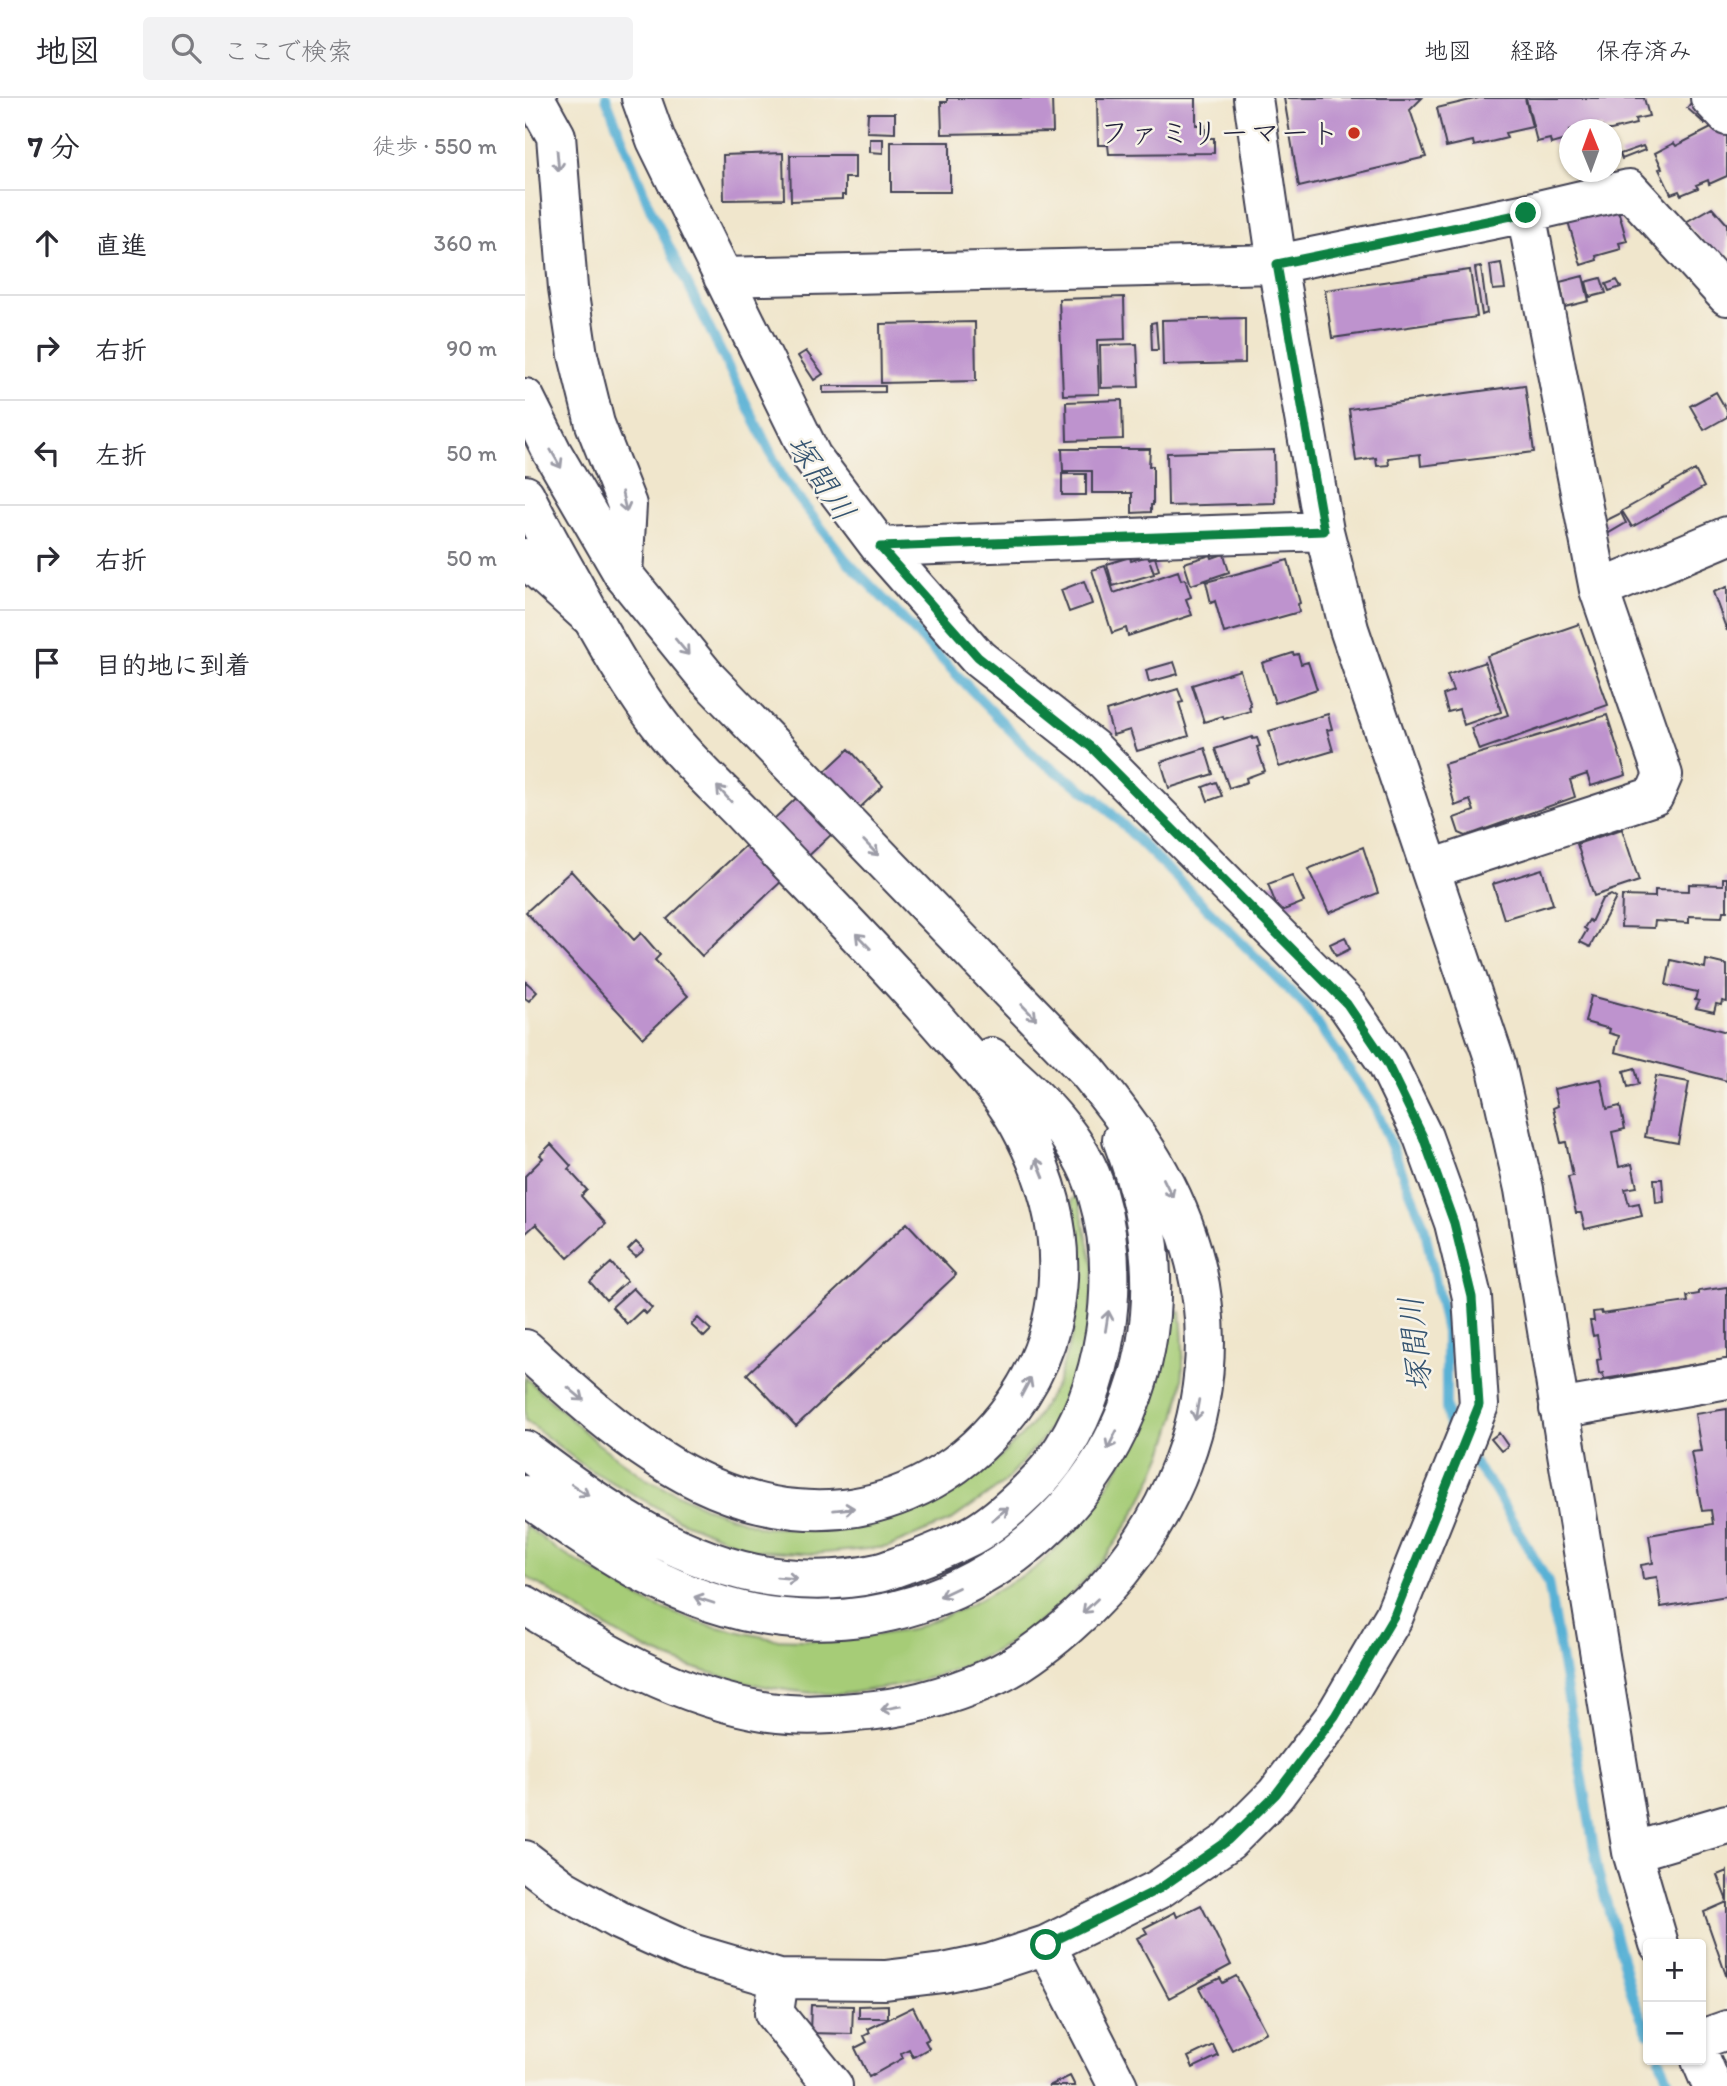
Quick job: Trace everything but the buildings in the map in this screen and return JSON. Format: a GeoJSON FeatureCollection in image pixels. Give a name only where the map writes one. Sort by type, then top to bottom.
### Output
{"type":"FeatureCollection","features":[{"type":"Feature","properties":{"kind":"main road"},"geometry":{"type":"LineString","coordinates":[[535,98],[556,136],[568,288],[578,355],[595,424],[627,505],[623,574]]}},
{"type":"Feature","properties":{"kind":"main road"},"geometry":{"type":"LineString","coordinates":[[525,1860],[563,1889],[618,1920],[691,1953],[779,1979],[885,1980],[943,1973],[991,1963],[1046,1945],[1159,1889],[1229,1840],[1276,1794],[1335,1716],[1394,1616],[1479,1405],[1472,1297],[1454,1223],[1423,1137],[1387,1063],[1347,1004],[1092,748],[978,657],[880,547],[812,457],[656,140],[641,98]]}},
{"type":"Feature","properties":{"kind":"main road"},"geometry":{"type":"LineString","coordinates":[[1253,98],[1277,264],[1324,531],[1349,629],[1496,1064],[1524,1189],[1632,1852],[1658,1939]]}},
{"type":"Feature","properties":{"kind":"main road"},"geometry":{"type":"LineString","coordinates":[[1710,98],[1727,116]]}},
{"type":"Feature","properties":{"kind":"main road"},"geometry":{"type":"LineString","coordinates":[[723,277],[1277,264],[1629,189],[1727,296]]}},
{"type":"Feature","properties":{"kind":"main road"},"geometry":{"type":"LineString","coordinates":[[1431,869],[1654,796],[1663,775],[1599,590],[1526,213]]}},
{"type":"Feature","properties":{"kind":"main road"},"geometry":{"type":"LineString","coordinates":[[525,398],[552,452],[623,574],[708,679],[1088,1072],[1126,1118],[1156,1163],[1181,1214],[1195,1264],[1202,1309],[1204,1360],[1197,1412],[1182,1469],[1152,1528],[1129,1563],[1091,1605],[1048,1643],[993,1677],[928,1700],[883,1710],[829,1714],[771,1712],[699,1694],[655,1678],[605,1653],[525,1605]]}},
{"type":"Feature","properties":{"kind":"main road"},"geometry":{"type":"LineString","coordinates":[[525,495],[628,680],[668,736],[910,991],[1001,1097],[1023,1131],[1042,1170],[1053,1211],[1059,1263],[1055,1314],[1039,1362],[1017,1403],[987,1438],[954,1467],[913,1489],[869,1506],[818,1511],[764,1506],[717,1490],[669,1466],[621,1432],[525,1349]]}},
{"type":"Feature","properties":{"kind":"main road"},"geometry":{"type":"LineString","coordinates":[[880,547],[1324,531]]}},
{"type":"Feature","properties":{"kind":"main road"},"geometry":{"type":"LineString","coordinates":[[1599,590],[1727,536]]}},
{"type":"Feature","properties":{"kind":"main road"},"geometry":{"type":"LineString","coordinates":[[525,558],[592,618]]}},
{"type":"Feature","properties":{"kind":"main road"},"geometry":{"type":"LineString","coordinates":[[525,1450],[619,1516],[671,1544],[730,1567],[781,1578],[825,1580],[879,1573],[930,1555],[974,1535],[1018,1500],[1054,1462],[1084,1408],[1102,1353],[1110,1301],[1107,1243],[1097,1192],[1078,1151],[1053,1116],[1020,1082],[910,991]]}},
{"type":"Feature","properties":{"kind":"main road"},"geometry":{"type":"LineString","coordinates":[[525,1494],[624,1563],[678,1591],[728,1607],[784,1618],[840,1619],[893,1612],[945,1595],[992,1571],[1033,1541],[1071,1504],[1107,1451],[1124,1417],[1141,1367],[1150,1316],[1151,1260],[1145,1212],[1117,1124],[1088,1072]]}},
{"type":"Feature","properties":{"kind":"main road"},"geometry":{"type":"LineString","coordinates":[[1559,1409],[1727,1380]]}},
{"type":"Feature","properties":{"kind":"main road"},"geometry":{"type":"LineString","coordinates":[[1632,1852],[1727,1824]]}},
{"type":"Feature","properties":{"kind":"main road"},"geometry":{"type":"LineString","coordinates":[[1046,1945],[1118,2086]]}},
{"type":"Feature","properties":{"kind":"main road"},"geometry":{"type":"LineString","coordinates":[[779,1979],[774,2013],[833,2086]]}},
{"type":"Feature","properties":{"kind":"main road"},"geometry":{"type":"LineString","coordinates":[[1706,2037],[1727,2030]]}},
{"type":"Feature","properties":{"kind":"main road"},"geometry":{"type":"LineString","coordinates":[[1703,2065],[1712,2086]]}},
{"type":"Feature","properties":{"kind":"green space"},"geometry":{"type":"Polygon","coordinates":[[[1077,1194],[1094,1266],[1088,1343],[1072,1390],[1045,1436],[1004,1483],[950,1521],[888,1547],[814,1554],[752,1550],[679,1520],[585,1467],[525,1420],[525,1377],[597,1443],[646,1479],[709,1509],[764,1528],[817,1528],[891,1518],[943,1496],[992,1465],[1031,1426],[1057,1383],[1072,1336],[1079,1290],[1080,1249],[1072,1200],[1077,1194]]]}},
{"type":"Feature","properties":{"kind":"green space"},"geometry":{"type":"Polygon","coordinates":[[[1181,1312],[1183,1365],[1178,1407],[1163,1454],[1134,1514],[1108,1553],[1078,1588],[1044,1618],[1006,1644],[966,1665],[922,1680],[843,1694],[810,1693],[759,1685],[708,1672],[659,1655],[609,1629],[525,1576],[525,1525],[557,1550],[651,1604],[703,1624],[773,1639],[836,1641],[910,1630],[966,1607],[1036,1568],[1086,1519],[1119,1467],[1147,1413],[1163,1317],[1181,1312]]]}},
{"type":"Feature","properties":{"kind":"waterway","name":"塚間川"},"geometry":{"type":"LineString","coordinates":[[606,98],[650,208],[783,478],[846,560],[1037,758],[1097,799],[1305,1006],[1375,1107],[1424,1225],[1446,1332],[1446,1407],[1450,1430],[1455,1437]]}},
{"type":"Feature","properties":{"kind":"waterway","name":"塚間川"},"geometry":{"type":"LineString","coordinates":[[1468,1455],[1494,1489],[1548,1582],[1598,1872],[1633,1998],[1643,2021]]}},
{"type":"Feature","properties":{"kind":"waterway","name":"塚間川"},"geometry":{"type":"LineString","coordinates":[[1662,2065],[1671,2086]]}},
{"type":"Feature","properties":{"kind":"place","name":"ファミリーマート"},"geometry":{"type":"Point","coordinates":[1354,133]}},
{"type":"Feature","properties":{"kind":"route"},"geometry":{"type":"LineString","coordinates":[[1046,1945],[1159,1889],[1229,1840],[1276,1794],[1335,1716],[1394,1616],[1479,1405],[1472,1297],[1454,1223],[1423,1137],[1387,1063],[1347,1004],[1092,748],[978,657],[880,547],[1324,531],[1277,264],[1526,213]]}}]}
